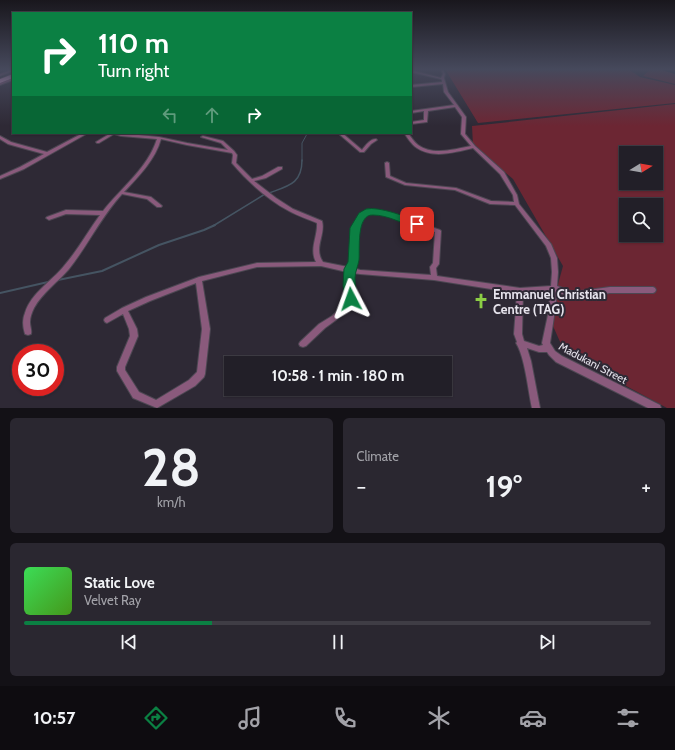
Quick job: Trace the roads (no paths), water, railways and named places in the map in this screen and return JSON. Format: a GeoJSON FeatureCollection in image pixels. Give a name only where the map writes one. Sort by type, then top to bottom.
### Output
{"type":"FeatureCollection","features":[{"type":"Feature","properties":{"kind":"street","name":"Madukani Street"},"geometry":{"type":"LineString","coordinates":[[445,88],[454,106],[462,114],[465,120],[463,134],[474,148],[502,173],[515,195],[517,204],[549,245],[554,258],[555,272],[552,310],[546,338],[548,348],[559,359],[657,408]]}},
{"type":"Feature","properties":{"kind":"street"},"geometry":{"type":"LineString","coordinates":[[412,112],[454,106]]}},
{"type":"Feature","properties":{"kind":"street"},"geometry":{"type":"LineString","coordinates":[[412,123],[426,121],[426,111]]}},
{"type":"Feature","properties":{"kind":"street"},"geometry":{"type":"LineString","coordinates":[[0,178],[84,134]]}},
{"type":"Feature","properties":{"kind":"street"},"geometry":{"type":"LineString","coordinates":[[98,142],[112,134]]}},
{"type":"Feature","properties":{"kind":"street"},"geometry":{"type":"LineString","coordinates":[[118,134],[159,138],[233,152]]}},
{"type":"Feature","properties":{"kind":"street"},"geometry":{"type":"LineString","coordinates":[[341,134],[361,151],[363,151],[375,140]]}},
{"type":"Feature","properties":{"kind":"street"},"geometry":{"type":"LineString","coordinates":[[407,134],[417,146],[427,150],[445,152],[474,148]]}},
{"type":"Feature","properties":{"kind":"street"},"geometry":{"type":"LineString","coordinates":[[0,137],[10,144],[32,148],[48,154]]}},
{"type":"Feature","properties":{"kind":"street"},"geometry":{"type":"LineString","coordinates":[[203,137],[222,142],[228,146],[235,155],[234,163],[251,181],[270,196],[291,210],[320,222],[316,253],[321,264]]}},
{"type":"Feature","properties":{"kind":"street"},"geometry":{"type":"LineString","coordinates":[[28,332],[25,322],[30,306],[66,269],[104,212],[122,193],[156,151],[159,138]]}},
{"type":"Feature","properties":{"kind":"street"},"geometry":{"type":"LineString","coordinates":[[388,163],[388,177],[401,182],[456,189],[490,202],[517,204]]}},
{"type":"Feature","properties":{"kind":"street"},"geometry":{"type":"LineString","coordinates":[[251,181],[264,177],[280,168]]}},
{"type":"Feature","properties":{"kind":"street"},"geometry":{"type":"LineString","coordinates":[[122,193],[149,198],[159,206]]}},
{"type":"Feature","properties":{"kind":"street"},"geometry":{"type":"LineString","coordinates":[[49,218],[66,212],[104,212]]}},
{"type":"Feature","properties":{"kind":"street"},"geometry":{"type":"LineString","coordinates":[[303,344],[350,303],[350,269],[353,262],[355,228],[365,213],[373,212],[401,218],[438,231],[436,264],[433,268],[434,278]]}},
{"type":"Feature","properties":{"kind":"street"},"geometry":{"type":"LineString","coordinates":[[107,320],[124,310],[199,279],[257,265],[321,264],[360,272],[434,278],[520,291],[554,288],[573,295],[610,290],[653,290]]}},
{"type":"Feature","properties":{"kind":"street"},"geometry":{"type":"LineString","coordinates":[[124,310],[133,329],[134,336],[121,367],[121,371],[136,395],[155,406],[192,383],[201,374],[206,329],[199,279]]}},
{"type":"Feature","properties":{"kind":"street"},"geometry":{"type":"LineString","coordinates":[[520,291],[518,334],[527,361],[536,408]]}},
{"type":"Feature","properties":{"kind":"street"},"geometry":{"type":"LineString","coordinates":[[520,343],[530,347],[548,348]]}},
{"type":"Feature","properties":{"kind":"waterway"},"geometry":{"type":"LineString","coordinates":[[302,160],[302,143],[307,134]]}},
{"type":"Feature","properties":{"kind":"waterway"},"geometry":{"type":"LineString","coordinates":[[269,193],[293,183],[300,174],[302,160]]}},
{"type":"Feature","properties":{"kind":"waterway"},"geometry":{"type":"LineString","coordinates":[[214,226],[265,194]]}},
{"type":"Feature","properties":{"kind":"waterway"},"geometry":{"type":"LineString","coordinates":[[58,280],[102,271],[159,245],[214,226]]}},
{"type":"Feature","properties":{"kind":"waterway"},"geometry":{"type":"LineString","coordinates":[[0,293],[48,282]]}},
{"type":"Feature","properties":{"kind":"place","name":"Emmanuel Christian Centre (TAG)"},"geometry":{"type":"Point","coordinates":[481,301]}}]}
